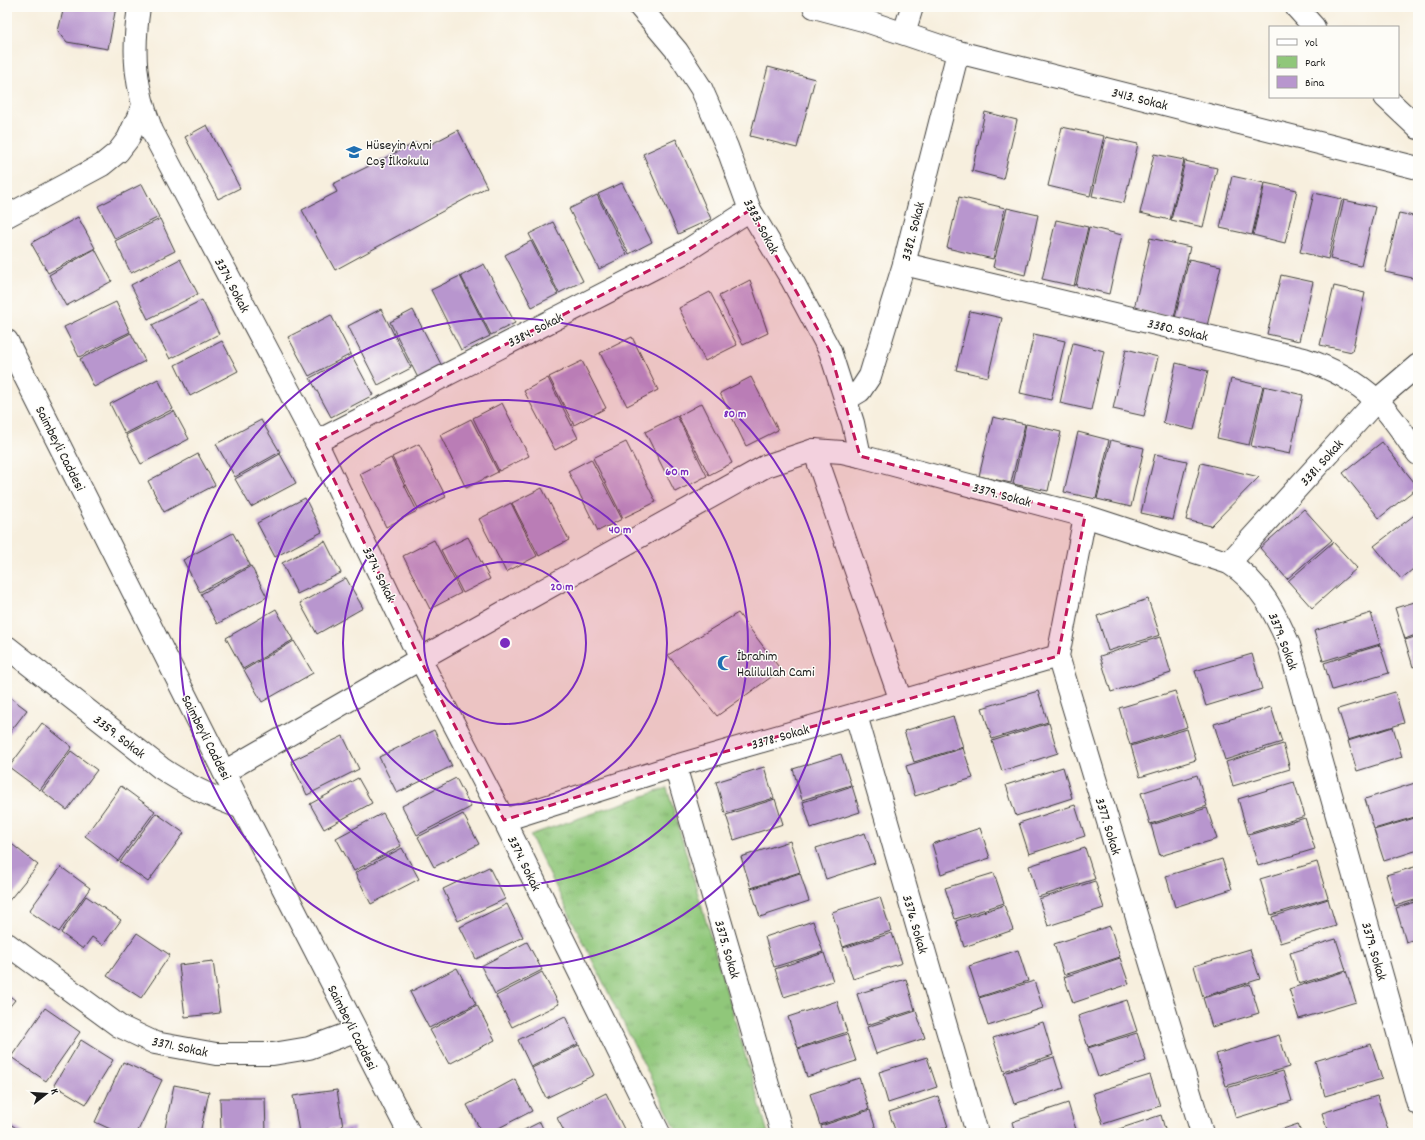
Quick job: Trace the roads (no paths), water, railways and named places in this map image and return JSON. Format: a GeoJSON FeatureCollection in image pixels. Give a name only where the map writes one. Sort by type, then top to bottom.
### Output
{"type":"FeatureCollection","features":[{"type":"Feature","properties":{"kind":"street","name":"3374. Sokak"},"geometry":{"type":"LineString","coordinates":[[139,7],[134,49],[137,78],[143,106],[162,152],[316,442],[420,659],[504,820],[659,1133]]}},
{"type":"Feature","properties":{"kind":"street","name":"3383. Sokak"},"geometry":{"type":"LineString","coordinates":[[640,7],[677,51],[701,88],[727,147],[750,210],[792,280],[830,351],[853,423],[860,456]]}},
{"type":"Feature","properties":{"kind":"street","name":"3413. Sokak"},"geometry":{"type":"LineString","coordinates":[[814,7],[866,13],[904,33],[958,52],[1418,168]]}},
{"type":"Feature","properties":{"kind":"street"},"geometry":{"type":"LineString","coordinates":[[904,33],[912,7]]}},
{"type":"Feature","properties":{"kind":"street"},"geometry":{"type":"LineString","coordinates":[[1296,7],[1313,26]]}},
{"type":"Feature","properties":{"kind":"street","name":"3382. Sokak"},"geometry":{"type":"LineString","coordinates":[[845,400],[860,392],[870,376],[904,264],[958,52]]}},
{"type":"Feature","properties":{"kind":"street"},"geometry":{"type":"LineString","coordinates":[[1386,98],[1418,128]]}},
{"type":"Feature","properties":{"kind":"street"},"geometry":{"type":"LineString","coordinates":[[7,216],[102,165],[118,152],[128,138],[143,106]]}},
{"type":"Feature","properties":{"kind":"street","name":"3384. Sokak"},"geometry":{"type":"LineString","coordinates":[[316,442],[683,253],[750,210]]}},
{"type":"Feature","properties":{"kind":"street","name":"3380. Sokak"},"geometry":{"type":"LineString","coordinates":[[904,264],[1304,359],[1336,371],[1377,400],[1418,454]]}},
{"type":"Feature","properties":{"kind":"street","name":"Saimbeyli Caddesi"},"geometry":{"type":"LineString","coordinates":[[7,341],[355,1032],[409,1133]]}},
{"type":"Feature","properties":{"kind":"street","name":"3381. Sokak"},"geometry":{"type":"LineString","coordinates":[[1229,563],[1377,400],[1418,365]]}},
{"type":"Feature","properties":{"kind":"street"},"geometry":{"type":"LineString","coordinates":[[224,772],[420,659],[766,466],[814,450],[901,702]]}},
{"type":"Feature","properties":{"kind":"street","name":"3379. Sokak"},"geometry":{"type":"LineString","coordinates":[[814,450],[842,452],[860,456],[1085,516],[1229,563],[1244,572],[1256,584],[1269,603],[1289,645],[1418,1104]]}},
{"type":"Feature","properties":{"kind":"street","name":"3377. Sokak"},"geometry":{"type":"LineString","coordinates":[[1085,516],[1058,656],[1202,1133]]}},
{"type":"Feature","properties":{"kind":"street","name":"3359. Sokak"},"geometry":{"type":"LineString","coordinates":[[7,647],[161,768],[185,785],[212,798],[242,808]]}},
{"type":"Feature","properties":{"kind":"street","name":"3378. Sokak"},"geometry":{"type":"LineString","coordinates":[[504,820],[675,766],[1058,656]]}},
{"type":"Feature","properties":{"kind":"street","name":"3376. Sokak"},"geometry":{"type":"LineString","coordinates":[[856,715],[977,1133]]}},
{"type":"Feature","properties":{"kind":"street","name":"3375. Sokak"},"geometry":{"type":"LineString","coordinates":[[675,766],[782,1133]]}},
{"type":"Feature","properties":{"kind":"street","name":"3371. Sokak"},"geometry":{"type":"LineString","coordinates":[[7,944],[119,1026],[155,1043],[216,1054],[273,1054],[309,1048],[355,1032]]}},
{"type":"Feature","properties":{"kind":"place","name":"Hüseyin Avni Coş İlkokulu"},"geometry":{"type":"Point","coordinates":[354,152]}},
{"type":"Feature","properties":{"kind":"place","name":"İbrahim Halilullah Cami"},"geometry":{"type":"Point","coordinates":[725,663]}}]}
